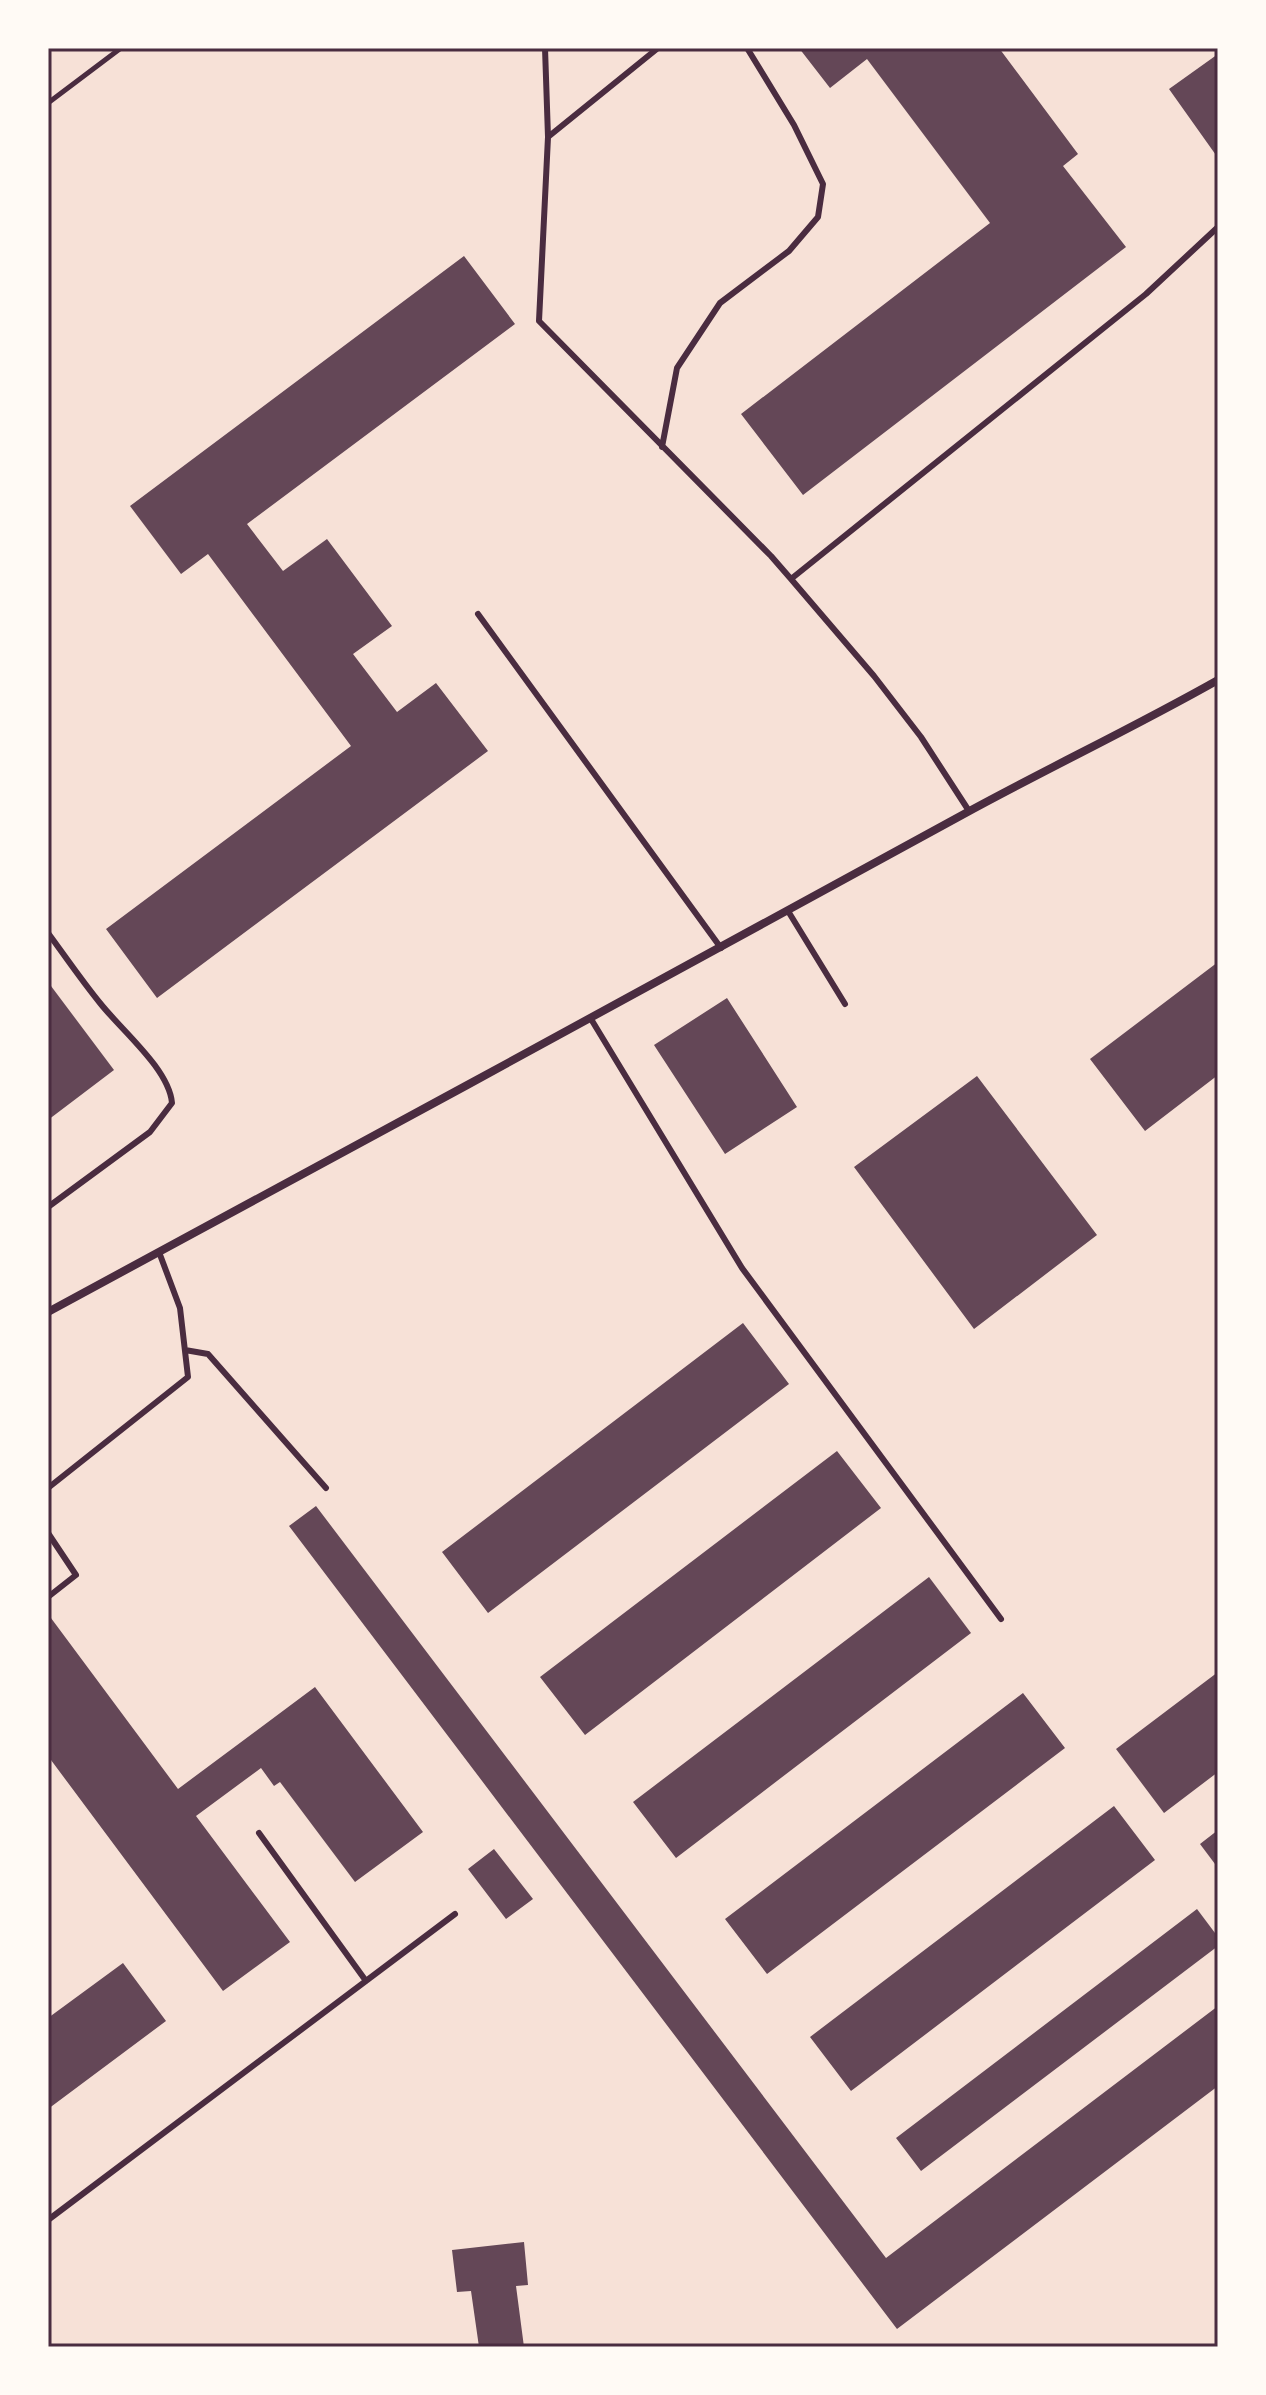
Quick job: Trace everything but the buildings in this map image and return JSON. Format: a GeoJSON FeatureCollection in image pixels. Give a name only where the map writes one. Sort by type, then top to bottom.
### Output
{"type":"FeatureCollection","features":[{"type":"Feature","properties":{"kind":"street"},"geometry":{"type":"LineString","coordinates":[[48,1312],[969,811],[1218,680]]}},
{"type":"Feature","properties":{"kind":"lane"},"geometry":{"type":"LineString","coordinates":[[545,48],[548,137],[539,321],[771,556],[874,676],[921,737],[969,811]]}},
{"type":"Feature","properties":{"kind":"lane"},"geometry":{"type":"LineString","coordinates":[[548,137],[658,48]]}},
{"type":"Feature","properties":{"kind":"lane"},"geometry":{"type":"LineString","coordinates":[[662,447],[677,368],[720,303],[789,251],[818,217],[823,184],[794,125],[747,48]]}},
{"type":"Feature","properties":{"kind":"lane"},"geometry":{"type":"LineString","coordinates":[[791,579],[1146,294],[1218,227]]}},
{"type":"Feature","properties":{"kind":"lane"},"geometry":{"type":"LineString","coordinates":[[478,614],[721,948]]}},
{"type":"Feature","properties":{"kind":"lane"},"geometry":{"type":"LineString","coordinates":[[788,911],[845,1004]]}},
{"type":"Feature","properties":{"kind":"lane"},"geometry":{"type":"LineString","coordinates":[[48,933],[101,1005],[164,1077],[172,1103],[150,1132],[48,1207]]}},
{"type":"Feature","properties":{"kind":"lane"},"geometry":{"type":"LineString","coordinates":[[591,1019],[742,1268],[1001,1619]]}},
{"type":"Feature","properties":{"kind":"lane"},"geometry":{"type":"LineString","coordinates":[[48,1488],[188,1377],[180,1308],[159,1252]]}},
{"type":"Feature","properties":{"kind":"lane"},"geometry":{"type":"LineString","coordinates":[[185,1350],[208,1354],[326,1488]]}},
{"type":"Feature","properties":{"kind":"lane"},"geometry":{"type":"LineString","coordinates":[[48,1533],[76,1575],[48,1597]]}},
{"type":"Feature","properties":{"kind":"lane"},"geometry":{"type":"LineString","coordinates":[[259,1833],[366,1981]]}},
{"type":"Feature","properties":{"kind":"lane"},"geometry":{"type":"LineString","coordinates":[[48,2220],[455,1914]]}},
{"type":"Feature","properties":{"kind":"path"},"geometry":{"type":"LineString","coordinates":[[48,103],[121,48]]}}]}
